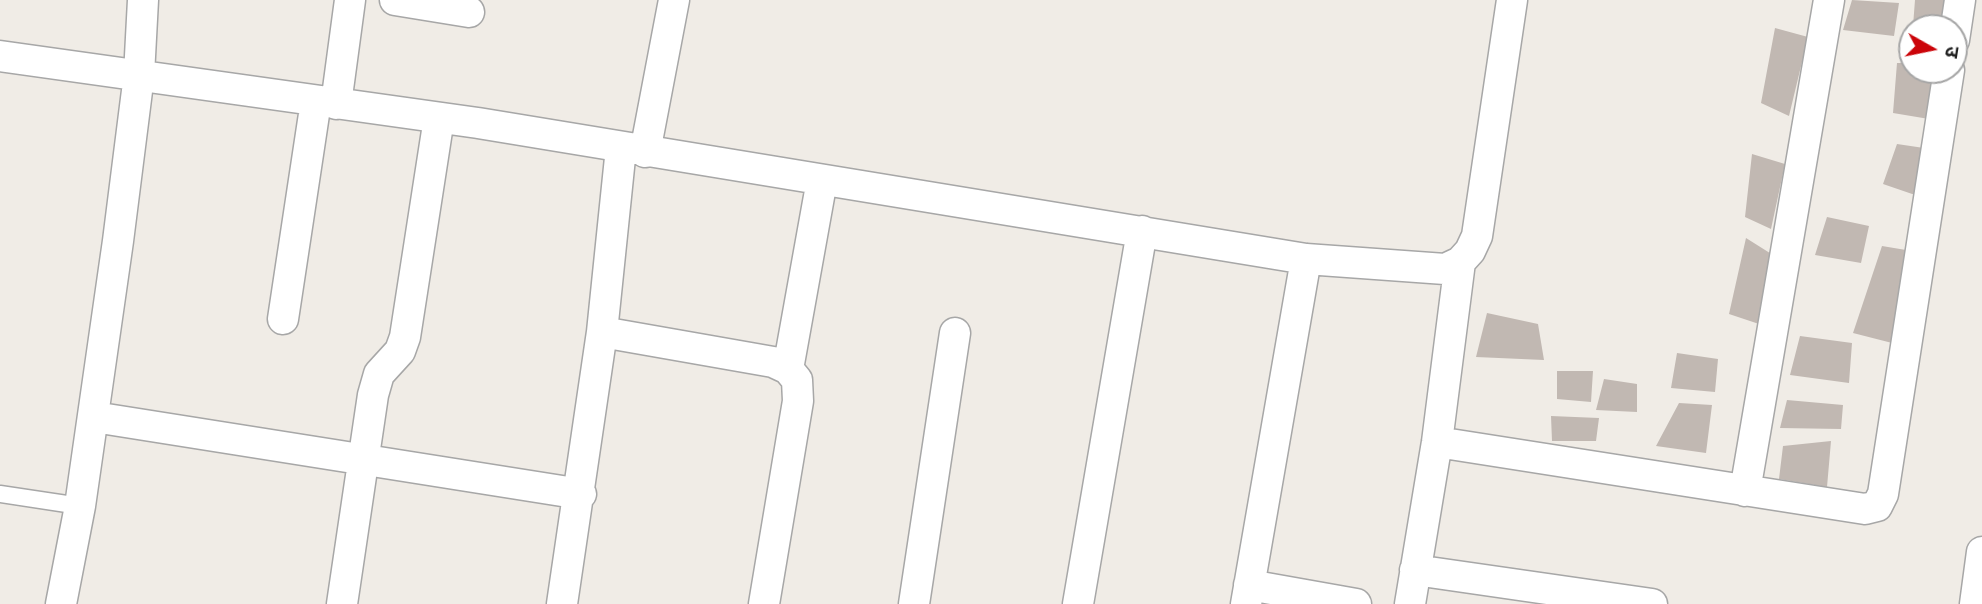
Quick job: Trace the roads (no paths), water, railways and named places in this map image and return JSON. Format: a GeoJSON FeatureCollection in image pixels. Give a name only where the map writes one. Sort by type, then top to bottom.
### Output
{"type":"FeatureCollection","features":[{"type":"Feature","properties":{"kind":"street"},"geometry":{"type":"LineString","coordinates":[[61,604],[94,417],[139,75],[144,0]]}},
{"type":"Feature","properties":{"kind":"street"},"geometry":{"type":"LineString","coordinates":[[283,319],[326,102],[350,0]]}},
{"type":"Feature","properties":{"kind":"street"},"geometry":{"type":"LineString","coordinates":[[395,0],[469,12]]}},
{"type":"Feature","properties":{"kind":"street"},"geometry":{"type":"LineString","coordinates":[[562,604],[581,494],[602,332],[633,150],[674,0]]}},
{"type":"Feature","properties":{"kind":"street"},"geometry":{"type":"LineString","coordinates":[[0,56],[439,118],[1306,259],[1445,269],[1460,262],[1470,251],[1477,236],[1512,0]]}},
{"type":"Feature","properties":{"kind":"street"},"geometry":{"type":"LineString","coordinates":[[1745,491],[1829,0]]}},
{"type":"Feature","properties":{"kind":"street"},"geometry":{"type":"LineString","coordinates":[[1437,442],[1866,509],[1877,506],[1883,494],[1947,84]]}},
{"type":"Feature","properties":{"kind":"street"},"geometry":{"type":"LineString","coordinates":[[342,604],[363,460],[379,374],[400,351],[405,337],[439,118]]}},
{"type":"Feature","properties":{"kind":"street"},"geometry":{"type":"LineString","coordinates":[[788,369],[822,180]]}},
{"type":"Feature","properties":{"kind":"street"},"geometry":{"type":"LineString","coordinates":[[1078,604],[1142,231]]}},
{"type":"Feature","properties":{"kind":"street"},"geometry":{"type":"LineString","coordinates":[[1306,259],[1247,594],[1356,604]]}},
{"type":"Feature","properties":{"kind":"street"},"geometry":{"type":"LineString","coordinates":[[1409,604],[1437,442],[1460,262]]}},
{"type":"Feature","properties":{"kind":"street"},"geometry":{"type":"LineString","coordinates":[[602,332],[774,362],[788,369],[797,380],[798,401],[764,604]]}},
{"type":"Feature","properties":{"kind":"street"},"geometry":{"type":"LineString","coordinates":[[914,604],[956,333]]}},
{"type":"Feature","properties":{"kind":"street"},"geometry":{"type":"LineString","coordinates":[[94,417],[581,494]]}},
{"type":"Feature","properties":{"kind":"street"},"geometry":{"type":"LineString","coordinates":[[1975,604],[1982,552]]}},
{"type":"Feature","properties":{"kind":"street"},"geometry":{"type":"LineString","coordinates":[[1415,570],[1652,604]]}},
{"type":"Feature","properties":{"kind":"lane"},"geometry":{"type":"LineString","coordinates":[[0,494],[80,506]]}}]}
